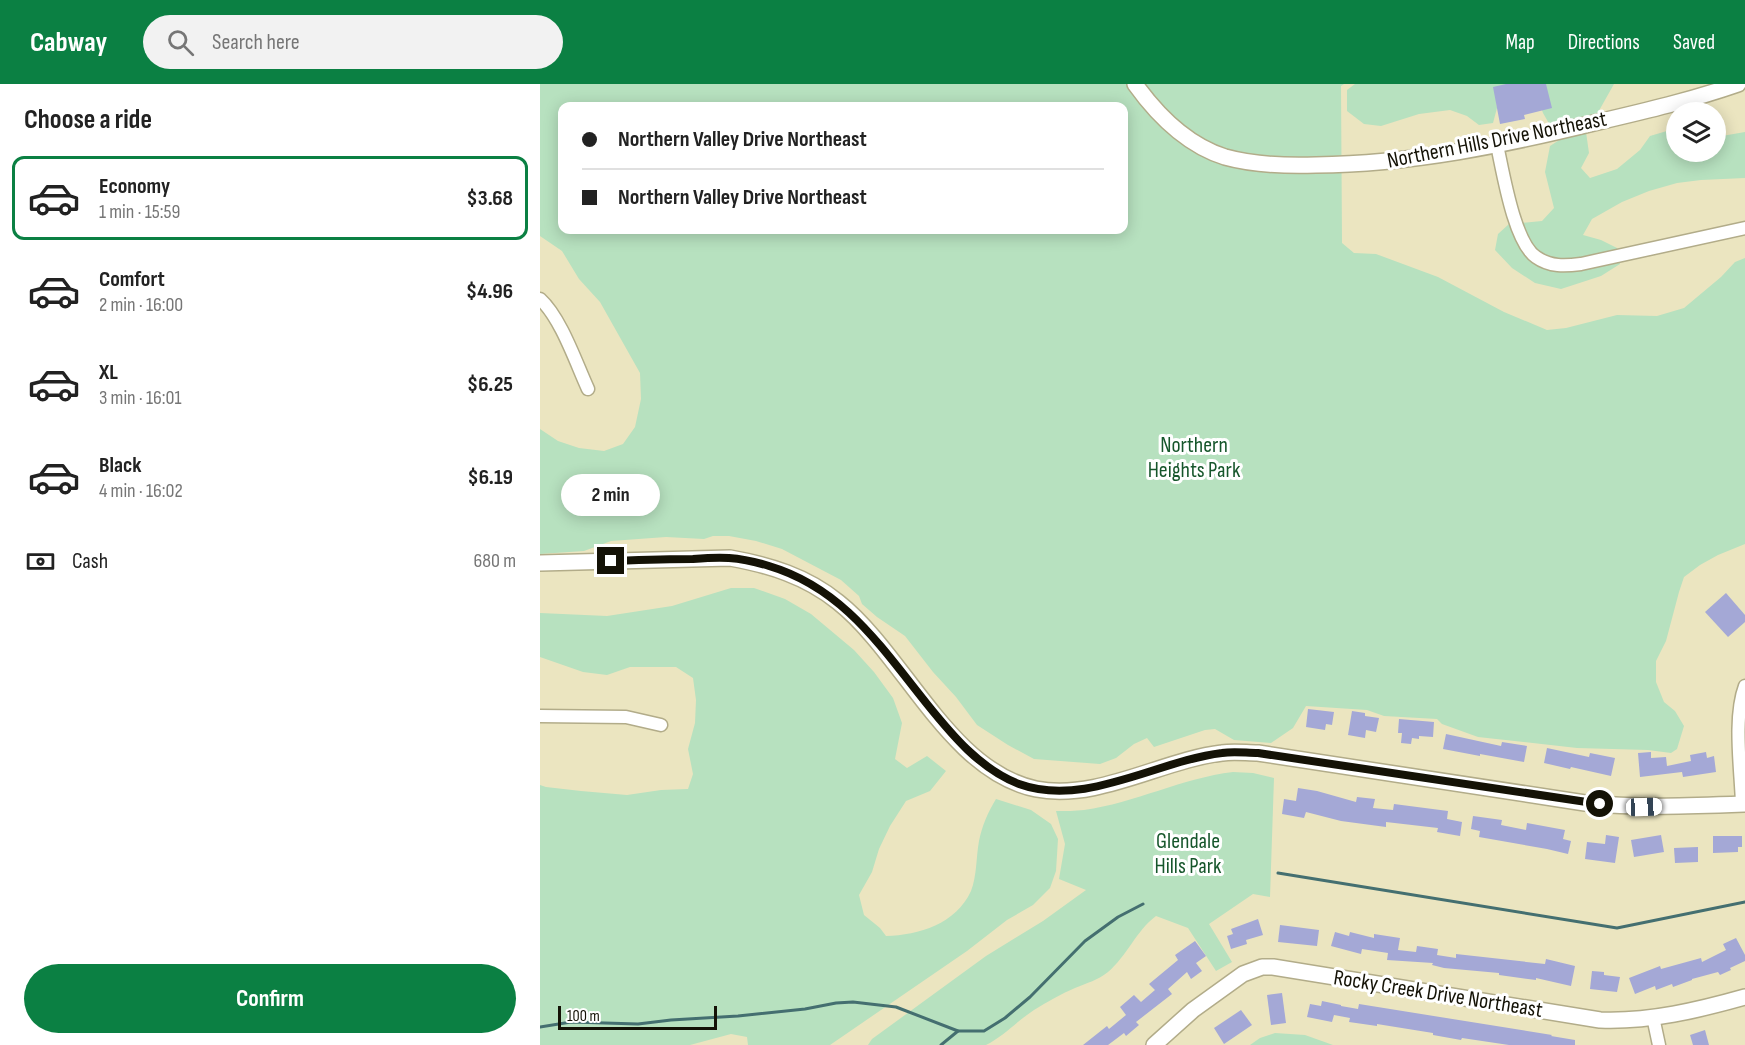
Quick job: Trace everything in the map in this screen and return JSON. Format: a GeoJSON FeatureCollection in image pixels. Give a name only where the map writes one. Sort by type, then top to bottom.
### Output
{"type":"FeatureCollection","features":[{"type":"Feature","properties":{"kind":"street","name":"Northern Hills Drive Northeast"},"geometry":{"type":"LineString","coordinates":[[1135,84],[1157,112],[1188,140],[1215,153],[1244,161],[1302,165],[1375,163],[1431,157],[1497,145],[1691,100],[1738,84]]}},
{"type":"Feature","properties":{"kind":"street"},"geometry":{"type":"LineString","coordinates":[[1497,145],[1516,223],[1524,245],[1535,257],[1550,264],[1564,266],[1581,264],[1745,228]]}},
{"type":"Feature","properties":{"kind":"street"},"geometry":{"type":"LineString","coordinates":[[540,299],[559,326],[588,389]]}},
{"type":"Feature","properties":{"kind":"street"},"geometry":{"type":"LineString","coordinates":[[540,563],[730,558],[773,567],[804,580],[840,603],[860,623],[946,727],[980,761],[998,774],[1018,784],[1037,789],[1059,791],[1085,789],[1206,756],[1238,752],[1258,753],[1585,803],[1644,807],[1744,804],[1739,725],[1740,705],[1745,686]]}},
{"type":"Feature","properties":{"kind":"street"},"geometry":{"type":"LineString","coordinates":[[540,716],[626,717],[661,725]]}},
{"type":"Feature","properties":{"kind":"street","name":"Rocky Creek Drive Northeast"},"geometry":{"type":"LineString","coordinates":[[1154,1045],[1193,1010],[1229,983],[1243,974],[1262,967],[1600,1020],[1619,1021],[1653,1017],[1745,997]]}},
{"type":"Feature","properties":{"kind":"street"},"geometry":{"type":"LineString","coordinates":[[1653,1017],[1659,1045]]}},
{"type":"Feature","properties":{"kind":"green space","name":"Northern Heights Park"},"geometry":{"type":"Polygon","coordinates":[[[540,84],[1344,84],[1341,86],[1342,243],[1354,253],[1376,254],[1438,277],[1504,312],[1547,330],[1566,328],[1617,315],[1657,316],[1684,308],[1735,262],[1745,258],[1745,544],[1718,555],[1684,577],[1666,641],[1656,661],[1656,682],[1664,702],[1675,711],[1684,726],[1677,749],[1671,753],[1577,748],[1478,737],[1442,724],[1437,719],[1384,716],[1367,710],[1306,706],[1293,728],[1271,743],[1234,740],[1215,729],[1205,730],[1154,747],[1147,738],[1134,744],[1116,758],[1100,764],[1034,759],[977,725],[905,636],[862,604],[859,596],[841,580],[782,549],[756,541],[729,536],[713,536],[704,539],[666,537],[611,541],[584,551],[540,554],[540,429],[558,441],[579,448],[604,451],[623,444],[635,427],[641,399],[640,373],[600,302],[579,279],[562,251],[540,236],[540,84]]]}},
{"type":"Feature","properties":{"kind":"green space"},"geometry":{"type":"Polygon","coordinates":[[[1355,84],[1520,84],[1496,98],[1497,108],[1493,123],[1479,125],[1467,116],[1450,110],[1419,114],[1381,126],[1364,124],[1347,111],[1347,90],[1355,84]]]}},
{"type":"Feature","properties":{"kind":"green space"},"geometry":{"type":"Polygon","coordinates":[[[1522,84],[1614,84],[1596,116],[1551,127],[1534,88],[1522,84]]]}},
{"type":"Feature","properties":{"kind":"green space"},"geometry":{"type":"Polygon","coordinates":[[[1666,131],[1666,162],[1726,162],[1726,135],[1745,132],[1745,178],[1677,183],[1622,202],[1592,219],[1583,235],[1617,248],[1620,264],[1601,276],[1561,289],[1535,283],[1512,268],[1495,250],[1498,234],[1509,224],[1542,221],[1554,208],[1545,172],[1550,146],[1567,135],[1586,132],[1589,153],[1581,168],[1590,178],[1617,169],[1640,150],[1650,136],[1666,131]]]}},
{"type":"Feature","properties":{"kind":"green space"},"geometry":{"type":"Polygon","coordinates":[[[731,588],[754,588],[785,599],[811,614],[854,650],[893,698],[902,723],[895,759],[907,768],[927,756],[946,771],[930,791],[906,801],[890,826],[879,849],[872,872],[859,895],[864,915],[886,936],[911,933],[935,926],[956,912],[971,891],[979,841],[996,799],[1031,810],[1051,824],[1058,839],[1056,871],[1050,888],[1033,905],[1007,920],[967,951],[830,1045],[748,1045],[747,1037],[731,1034],[690,1045],[540,1045],[540,785],[627,795],[688,789],[693,774],[688,749],[695,723],[696,700],[693,678],[676,667],[630,667],[607,675],[583,672],[540,657],[540,613],[607,616],[672,606],[731,588]]]}},
{"type":"Feature","properties":{"kind":"green space","name":"Glendale Hills Park"},"geometry":{"type":"Polygon","coordinates":[[[1233,772],[1253,773],[1274,778],[1270,897],[1253,894],[1209,924],[1232,962],[1216,971],[1188,928],[1156,916],[1108,972],[1039,1007],[986,1045],[868,1045],[872,1039],[986,956],[1043,921],[1086,890],[1059,879],[1065,844],[1056,811],[1103,807],[1195,779],[1233,772]]]}},
{"type":"Feature","properties":{"kind":"green space"},"geometry":{"type":"Polygon","coordinates":[[[1275,1033],[1305,1035],[1333,1045],[1250,1045],[1260,1038],[1275,1033]]]}},
{"type":"Feature","properties":{"kind":"building"},"geometry":{"type":"Polygon","coordinates":[[[1506,84],[1546,84],[1552,108],[1524,115],[1525,119],[1500,124],[1493,87],[1506,84]]]}},
{"type":"Feature","properties":{"kind":"building"},"geometry":{"type":"Polygon","coordinates":[[[1726,593],[1745,615],[1745,622],[1728,637],[1705,612],[1726,593]]]}},
{"type":"Feature","properties":{"kind":"building"},"geometry":{"type":"Polygon","coordinates":[[[1308,709],[1334,712],[1332,725],[1326,724],[1325,730],[1306,727],[1308,709]]]}},
{"type":"Feature","properties":{"kind":"building"},"geometry":{"type":"Polygon","coordinates":[[[1352,711],[1379,718],[1376,732],[1366,730],[1365,738],[1348,735],[1352,711]]]}},
{"type":"Feature","properties":{"kind":"building"},"geometry":{"type":"Polygon","coordinates":[[[1399,719],[1434,722],[1433,737],[1419,736],[1419,739],[1412,738],[1411,744],[1401,743],[1402,733],[1398,733],[1399,719]]]}},
{"type":"Feature","properties":{"kind":"building"},"geometry":{"type":"Polygon","coordinates":[[[1446,734],[1501,746],[1502,742],[1527,746],[1524,762],[1443,749],[1446,734]]]}},
{"type":"Feature","properties":{"kind":"building"},"geometry":{"type":"Polygon","coordinates":[[[1547,748],[1589,757],[1590,753],[1615,758],[1611,776],[1544,763],[1547,748]]]}},
{"type":"Feature","properties":{"kind":"building"},"geometry":{"type":"Polygon","coordinates":[[[1651,752],[1651,758],[1666,757],[1667,766],[1691,761],[1690,755],[1706,752],[1707,758],[1714,756],[1716,772],[1683,777],[1682,772],[1640,777],[1638,753],[1651,752]]]}},
{"type":"Feature","properties":{"kind":"building"},"geometry":{"type":"Polygon","coordinates":[[[1298,788],[1356,802],[1357,797],[1375,799],[1373,808],[1393,810],[1394,804],[1448,811],[1447,819],[1462,822],[1460,836],[1437,832],[1438,828],[1386,822],[1386,827],[1341,821],[1306,812],[1304,818],[1282,814],[1284,799],[1296,801],[1298,788]]]}},
{"type":"Feature","properties":{"kind":"building"},"geometry":{"type":"Polygon","coordinates":[[[1473,816],[1502,820],[1501,825],[1526,830],[1527,823],[1565,830],[1563,839],[1571,841],[1568,854],[1479,837],[1480,831],[1471,829],[1473,816]]]}},
{"type":"Feature","properties":{"kind":"building"},"geometry":{"type":"Polygon","coordinates":[[[1606,835],[1619,837],[1615,863],[1585,859],[1587,842],[1605,844],[1606,835]]]}},
{"type":"Feature","properties":{"kind":"building"},"geometry":{"type":"Polygon","coordinates":[[[1661,835],[1664,852],[1634,857],[1631,840],[1661,835]]]}},
{"type":"Feature","properties":{"kind":"building"},"geometry":{"type":"Polygon","coordinates":[[[1713,836],[1742,836],[1742,847],[1738,847],[1738,852],[1713,853],[1713,836]]]}},
{"type":"Feature","properties":{"kind":"building"},"geometry":{"type":"Polygon","coordinates":[[[1698,847],[1698,862],[1675,863],[1674,848],[1698,847]]]}},
{"type":"Feature","properties":{"kind":"building"},"geometry":{"type":"Polygon","coordinates":[[[1258,919],[1263,935],[1246,940],[1247,944],[1231,949],[1227,936],[1233,934],[1231,929],[1258,919]]]}},
{"type":"Feature","properties":{"kind":"building"},"geometry":{"type":"Polygon","coordinates":[[[1280,925],[1319,930],[1317,946],[1278,942],[1280,925]]]}},
{"type":"Feature","properties":{"kind":"building"},"geometry":{"type":"Polygon","coordinates":[[[1335,932],[1349,936],[1350,932],[1374,938],[1374,934],[1400,938],[1398,950],[1416,952],[1417,946],[1438,949],[1437,955],[1456,958],[1456,954],[1545,964],[1546,959],[1575,966],[1571,986],[1536,978],[1536,980],[1499,975],[1499,973],[1444,968],[1432,965],[1433,963],[1387,960],[1388,953],[1362,949],[1361,954],[1331,946],[1335,932]]]}},
{"type":"Feature","properties":{"kind":"building"},"geometry":{"type":"Polygon","coordinates":[[[1736,938],[1745,955],[1745,961],[1730,968],[1731,970],[1720,975],[1718,972],[1692,979],[1673,987],[1672,984],[1656,990],[1655,986],[1635,994],[1629,978],[1660,966],[1661,969],[1701,958],[1702,962],[1726,950],[1723,944],[1736,938]]]}},
{"type":"Feature","properties":{"kind":"building"},"geometry":{"type":"Polygon","coordinates":[[[1195,941],[1206,956],[1196,963],[1202,971],[1191,979],[1187,972],[1168,989],[1172,994],[1136,1022],[1139,1025],[1126,1036],[1124,1033],[1108,1045],[1083,1045],[1107,1026],[1109,1029],[1126,1015],[1120,1007],[1134,995],[1141,1002],[1155,990],[1149,984],[1178,960],[1175,955],[1195,941]]]}},
{"type":"Feature","properties":{"kind":"building"},"geometry":{"type":"Polygon","coordinates":[[[1592,971],[1620,977],[1617,992],[1590,989],[1592,971]]]}},
{"type":"Feature","properties":{"kind":"building"},"geometry":{"type":"Polygon","coordinates":[[[1282,993],[1286,1023],[1271,1025],[1267,995],[1282,993]]]}},
{"type":"Feature","properties":{"kind":"building"},"geometry":{"type":"Polygon","coordinates":[[[1322,1001],[1358,1009],[1359,1004],[1552,1035],[1575,1040],[1575,1045],[1509,1045],[1462,1038],[1461,1040],[1377,1024],[1377,1026],[1349,1022],[1350,1018],[1334,1015],[1332,1022],[1307,1017],[1310,1004],[1321,1006],[1322,1001]]]}},
{"type":"Feature","properties":{"kind":"building"},"geometry":{"type":"Polygon","coordinates":[[[1241,1010],[1252,1025],[1224,1044],[1214,1028],[1241,1010]]]}},
{"type":"Feature","properties":{"kind":"building"},"geometry":{"type":"Polygon","coordinates":[[[1705,1030],[1709,1045],[1693,1045],[1690,1035],[1705,1030]]]}},
{"type":"Feature","properties":{"kind":"waterway"},"geometry":{"type":"LineString","coordinates":[[1278,873],[1617,928],[1745,902]]}},
{"type":"Feature","properties":{"kind":"waterway"},"geometry":{"type":"LineString","coordinates":[[540,1027],[571,1022],[638,1024],[738,1016],[853,1002],[896,1007],[958,1031],[984,1031],[1005,1018],[1030,997],[1085,941],[1118,917],[1143,904]]}},
{"type":"Feature","properties":{"kind":"waterway"},"geometry":{"type":"LineString","coordinates":[[941,1045],[958,1031]]}},
{"type":"Feature","properties":{"kind":"route"},"geometry":{"type":"LineString","coordinates":[[611,561],[730,558],[782,570],[804,580],[840,603],[860,623],[946,727],[980,761],[998,774],[1018,784],[1037,789],[1059,791],[1085,789],[1206,756],[1238,752],[1258,753],[1600,804]]}}]}
